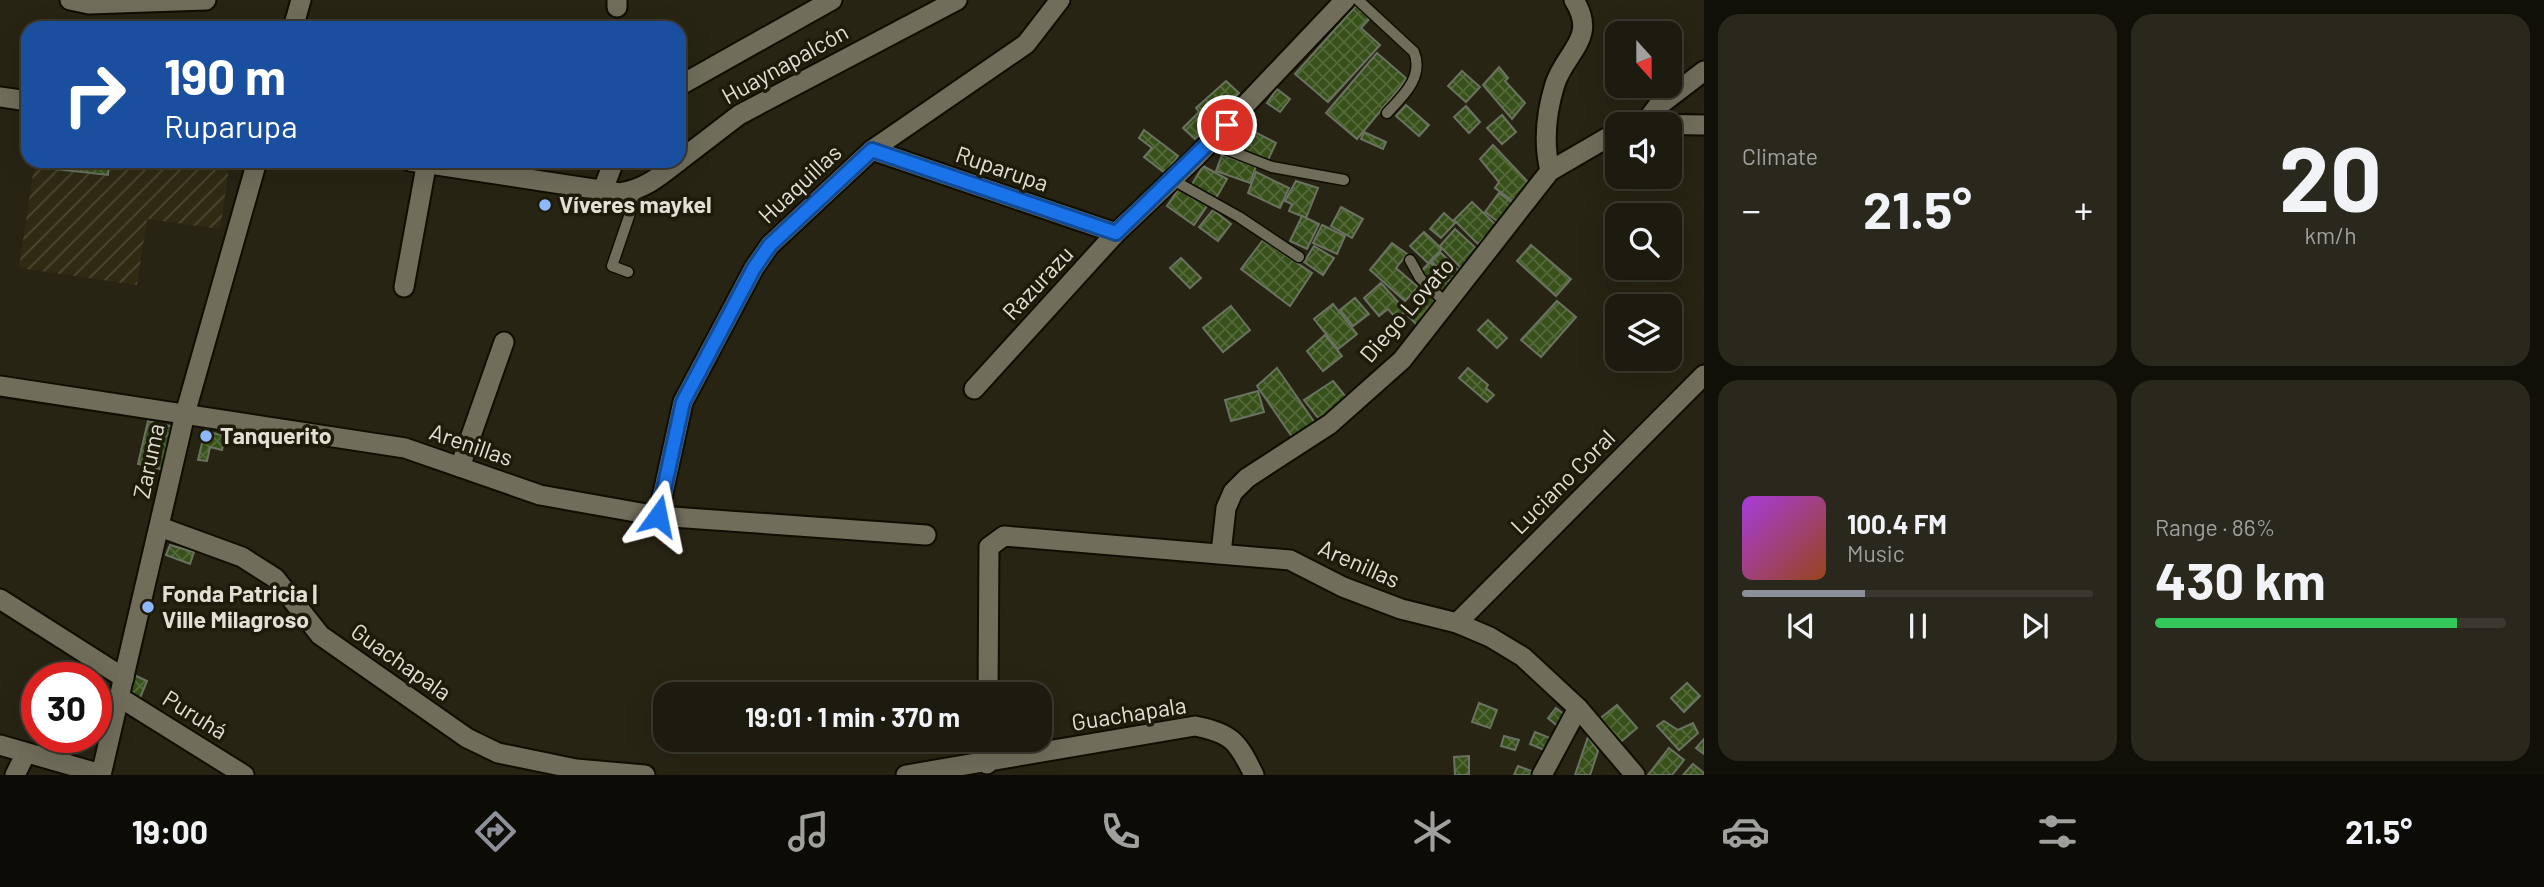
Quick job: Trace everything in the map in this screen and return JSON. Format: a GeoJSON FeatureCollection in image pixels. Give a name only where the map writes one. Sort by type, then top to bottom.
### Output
{"type":"FeatureCollection","features":[{"type":"Feature","properties":{"kind":"street"},"geometry":{"type":"LineString","coordinates":[[83,1],[206,0]]}},
{"type":"Feature","properties":{"kind":"street"},"geometry":{"type":"LineString","coordinates":[[295,21],[301,0]]}},
{"type":"Feature","properties":{"kind":"street"},"geometry":{"type":"LineString","coordinates":[[686,82],[832,0]]}},
{"type":"Feature","properties":{"kind":"street","name":"Huaynapalcón"},"geometry":{"type":"LineString","coordinates":[[686,156],[739,115],[957,0]]}},
{"type":"Feature","properties":{"kind":"street","name":"Huaquillas"},"geometry":{"type":"LineString","coordinates":[[658,516],[683,402],[754,268],[770,245],[872,150],[1026,44],[1060,0]]}},
{"type":"Feature","properties":{"kind":"street","name":"Razurazu"},"geometry":{"type":"LineString","coordinates":[[974,389],[1116,233],[1210,143],[1345,0]]}},
{"type":"Feature","properties":{"kind":"street"},"geometry":{"type":"LineString","coordinates":[[1550,171],[1545,151],[1547,117],[1556,81],[1583,36],[1581,10],[1574,0]]}},
{"type":"Feature","properties":{"kind":"street"},"geometry":{"type":"LineString","coordinates":[[1652,112],[1704,71]]}},
{"type":"Feature","properties":{"kind":"street"},"geometry":{"type":"LineString","coordinates":[[0,97],[21,101]]}},
{"type":"Feature","properties":{"kind":"street"},"geometry":{"type":"LineString","coordinates":[[1682,124],[1704,125]]}},
{"type":"Feature","properties":{"kind":"street","name":"Diego Lovato"},"geometry":{"type":"LineString","coordinates":[[1221,553],[1226,508],[1233,492],[1247,478],[1330,424],[1402,360],[1550,171],[1605,139]]}},
{"type":"Feature","properties":{"kind":"street","name":"Ruparupa"},"geometry":{"type":"LineString","coordinates":[[872,150],[1116,233]]}},
{"type":"Feature","properties":{"kind":"street","name":"Zaruma"},"geometry":{"type":"LineString","coordinates":[[101,775],[185,414],[255,168]]}},
{"type":"Feature","properties":{"kind":"street"},"geometry":{"type":"LineString","coordinates":[[404,287],[420,168]]}},
{"type":"Feature","properties":{"kind":"street"},"geometry":{"type":"LineString","coordinates":[[457,168],[602,192],[638,190]]}},
{"type":"Feature","properties":{"kind":"street"},"geometry":{"type":"LineString","coordinates":[[602,192],[611,168]]}},
{"type":"Feature","properties":{"kind":"street","name":"Huaynapalcón"},"geometry":{"type":"LineString","coordinates":[[638,190],[669,168]]}},
{"type":"Feature","properties":{"kind":"street"},"geometry":{"type":"LineString","coordinates":[[460,467],[505,342]]}},
{"type":"Feature","properties":{"kind":"street","name":"Luciano Coral"},"geometry":{"type":"LineString","coordinates":[[1457,622],[1704,376]]}},
{"type":"Feature","properties":{"kind":"street","name":"Arenillas"},"geometry":{"type":"LineString","coordinates":[[0,386],[405,448],[540,495],[658,516],[926,535]]}},
{"type":"Feature","properties":{"kind":"street","name":"Guachapala"},"geometry":{"type":"LineString","coordinates":[[160,527],[242,557],[275,578],[320,635],[467,738],[498,753],[574,772],[645,775]]}},
{"type":"Feature","properties":{"kind":"street","name":"Arenillas"},"geometry":{"type":"LineString","coordinates":[[988,682],[989,547],[1004,536],[1290,560],[1343,587],[1390,605],[1457,622],[1490,636],[1523,657],[1578,708],[1634,775]]}},
{"type":"Feature","properties":{"kind":"street"},"geometry":{"type":"LineString","coordinates":[[0,599],[124,678]]}},
{"type":"Feature","properties":{"kind":"street","name":"Puruhá"},"geometry":{"type":"LineString","coordinates":[[119,698],[244,775]]}},
{"type":"Feature","properties":{"kind":"street"},"geometry":{"type":"LineString","coordinates":[[1542,775],[1578,708]]}},
{"type":"Feature","properties":{"kind":"street","name":"Guachapala"},"geometry":{"type":"LineString","coordinates":[[906,775],[987,764],[1195,726],[1222,731],[1240,747],[1254,775]]}},
{"type":"Feature","properties":{"kind":"street"},"geometry":{"type":"LineString","coordinates":[[0,746],[21,752]]}},
{"type":"Feature","properties":{"kind":"street"},"geometry":{"type":"LineString","coordinates":[[987,764],[988,752]]}},
{"type":"Feature","properties":{"kind":"street"},"geometry":{"type":"LineString","coordinates":[[15,775],[26,753],[101,775]]}},
{"type":"Feature","properties":{"kind":"lane"},"geometry":{"type":"LineString","coordinates":[[1359,0],[1414,52],[1417,60],[1418,68],[1408,89],[1387,113]]}},
{"type":"Feature","properties":{"kind":"lane"},"geometry":{"type":"LineString","coordinates":[[1210,143],[1272,167],[1344,180]]}},
{"type":"Feature","properties":{"kind":"lane"},"geometry":{"type":"LineString","coordinates":[[1172,180],[1239,217],[1299,257]]}},
{"type":"Feature","properties":{"kind":"lane"},"geometry":{"type":"LineString","coordinates":[[628,272],[612,266],[638,190]]}},
{"type":"Feature","properties":{"kind":"lane"},"geometry":{"type":"LineString","coordinates":[[1410,260],[1420,278],[1447,304]]}},
{"type":"Feature","properties":{"kind":"shaded area"},"geometry":{"type":"Polygon","coordinates":[[[34,168],[229,168],[220,229],[147,219],[137,285],[19,268],[34,168]]]}},
{"type":"Feature","properties":{"kind":"building"},"geometry":{"type":"Polygon","coordinates":[[[1356,6],[1370,18],[1361,28],[1380,45],[1328,102],[1295,74],[1356,6]]]}},
{"type":"Feature","properties":{"kind":"building"},"geometry":{"type":"Polygon","coordinates":[[[1377,53],[1407,79],[1357,139],[1326,113],[1377,53]]]}},
{"type":"Feature","properties":{"kind":"building"},"geometry":{"type":"Polygon","coordinates":[[[1499,67],[1508,78],[1505,81],[1525,103],[1512,119],[1483,85],[1499,67]]]}},
{"type":"Feature","properties":{"kind":"building"},"geometry":{"type":"Polygon","coordinates":[[[1462,71],[1480,87],[1466,102],[1448,86],[1462,71]]]}},
{"type":"Feature","properties":{"kind":"building"},"geometry":{"type":"Polygon","coordinates":[[[1226,81],[1239,93],[1195,139],[1183,128],[1199,112],[1196,108],[1226,81]]]}},
{"type":"Feature","properties":{"kind":"building"},"geometry":{"type":"Polygon","coordinates":[[[1277,89],[1290,99],[1280,112],[1267,103],[1277,89]]]}},
{"type":"Feature","properties":{"kind":"building"},"geometry":{"type":"Polygon","coordinates":[[[1406,105],[1429,125],[1419,136],[1396,116],[1406,105]]]}},
{"type":"Feature","properties":{"kind":"building"},"geometry":{"type":"Polygon","coordinates":[[[1466,106],[1480,122],[1469,133],[1454,117],[1466,106]]]}},
{"type":"Feature","properties":{"kind":"building"},"geometry":{"type":"Polygon","coordinates":[[[1502,115],[1516,132],[1502,144],[1487,128],[1502,115]]]}},
{"type":"Feature","properties":{"kind":"building"},"geometry":{"type":"Polygon","coordinates":[[[1247,128],[1276,143],[1266,164],[1237,150],[1247,128]]]}},
{"type":"Feature","properties":{"kind":"building"},"geometry":{"type":"Polygon","coordinates":[[[1144,130],[1178,156],[1165,173],[1144,157],[1152,148],[1139,138],[1144,130]]]}},
{"type":"Feature","properties":{"kind":"building"},"geometry":{"type":"Polygon","coordinates":[[[1364,132],[1386,142],[1383,149],[1361,139],[1364,132]]]}},
{"type":"Feature","properties":{"kind":"building"},"geometry":{"type":"Polygon","coordinates":[[[1493,145],[1529,183],[1513,201],[1495,188],[1499,182],[1480,159],[1493,145]]]}},
{"type":"Feature","properties":{"kind":"building"},"geometry":{"type":"Polygon","coordinates":[[[1222,155],[1256,166],[1250,183],[1216,171],[1222,155]]]}},
{"type":"Feature","properties":{"kind":"building"},"geometry":{"type":"Polygon","coordinates":[[[1203,166],[1227,179],[1215,200],[1191,186],[1203,166]]]}},
{"type":"Feature","properties":{"kind":"building"},"geometry":{"type":"Polygon","coordinates":[[[47,168],[108,168],[108,175],[47,168]]]}},
{"type":"Feature","properties":{"kind":"building"},"geometry":{"type":"Polygon","coordinates":[[[1256,172],[1289,188],[1280,208],[1248,193],[1256,172]]]}},
{"type":"Feature","properties":{"kind":"building"},"geometry":{"type":"Polygon","coordinates":[[[1296,181],[1318,188],[1306,218],[1289,211],[1292,204],[1285,201],[1296,181]]]}},
{"type":"Feature","properties":{"kind":"building"},"geometry":{"type":"Polygon","coordinates":[[[1180,187],[1207,206],[1194,225],[1167,206],[1180,187]]]}},
{"type":"Feature","properties":{"kind":"building"},"geometry":{"type":"Polygon","coordinates":[[[1499,193],[1514,204],[1500,223],[1485,212],[1499,193]]]}},
{"type":"Feature","properties":{"kind":"building"},"geometry":{"type":"Polygon","coordinates":[[[1472,202],[1496,225],[1478,244],[1454,220],[1472,202]]]}},
{"type":"Feature","properties":{"kind":"building"},"geometry":{"type":"Polygon","coordinates":[[[1341,207],[1363,219],[1352,238],[1331,226],[1341,207]]]}},
{"type":"Feature","properties":{"kind":"building"},"geometry":{"type":"Polygon","coordinates":[[[1213,210],[1231,224],[1218,241],[1199,227],[1213,210]]]}},
{"type":"Feature","properties":{"kind":"building"},"geometry":{"type":"Polygon","coordinates":[[[1444,213],[1455,223],[1441,238],[1430,229],[1444,213]]]}},
{"type":"Feature","properties":{"kind":"building"},"geometry":{"type":"Polygon","coordinates":[[[1302,216],[1319,224],[1307,249],[1290,241],[1302,216]]]}},
{"type":"Feature","properties":{"kind":"building"},"geometry":{"type":"Polygon","coordinates":[[[1322,225],[1345,236],[1337,254],[1313,243],[1322,225]]]}},
{"type":"Feature","properties":{"kind":"building"},"geometry":{"type":"Polygon","coordinates":[[[1455,229],[1479,251],[1462,269],[1440,246],[1455,229]]]}},
{"type":"Feature","properties":{"kind":"building"},"geometry":{"type":"Polygon","coordinates":[[[1424,232],[1442,249],[1428,263],[1410,246],[1424,232]]]}},
{"type":"Feature","properties":{"kind":"building"},"geometry":{"type":"Polygon","coordinates":[[[1263,240],[1312,273],[1290,306],[1241,269],[1263,240]]]}},
{"type":"Feature","properties":{"kind":"building"},"geometry":{"type":"Polygon","coordinates":[[[1392,243],[1407,254],[1396,268],[1418,287],[1405,301],[1370,270],[1392,243]]]}},
{"type":"Feature","properties":{"kind":"building"},"geometry":{"type":"Polygon","coordinates":[[[1531,245],[1571,279],[1556,296],[1517,261],[1531,245]]]}},
{"type":"Feature","properties":{"kind":"building"},"geometry":{"type":"Polygon","coordinates":[[[1314,246],[1334,258],[1323,275],[1304,262],[1314,246]]]}},
{"type":"Feature","properties":{"kind":"building"},"geometry":{"type":"Polygon","coordinates":[[[1440,252],[1462,274],[1453,283],[1431,261],[1440,252]]]}},
{"type":"Feature","properties":{"kind":"building"},"geometry":{"type":"Polygon","coordinates":[[[1181,258],[1201,278],[1190,288],[1170,268],[1181,258]]]}},
{"type":"Feature","properties":{"kind":"building"},"geometry":{"type":"Polygon","coordinates":[[[1430,262],[1451,284],[1442,293],[1421,271],[1430,262]]]}},
{"type":"Feature","properties":{"kind":"building"},"geometry":{"type":"Polygon","coordinates":[[[1381,283],[1406,311],[1397,319],[1388,309],[1379,316],[1364,298],[1381,283]]]}},
{"type":"Feature","properties":{"kind":"building"},"geometry":{"type":"Polygon","coordinates":[[[1430,293],[1440,303],[1418,326],[1408,316],[1430,293]]]}},
{"type":"Feature","properties":{"kind":"building"},"geometry":{"type":"Polygon","coordinates":[[[1355,298],[1369,314],[1353,326],[1340,310],[1355,298]]]}},
{"type":"Feature","properties":{"kind":"building"},"geometry":{"type":"Polygon","coordinates":[[[1557,301],[1576,317],[1541,357],[1521,340],[1557,301]]]}},
{"type":"Feature","properties":{"kind":"building"},"geometry":{"type":"Polygon","coordinates":[[[1333,304],[1357,334],[1338,349],[1314,319],[1333,304]]]}},
{"type":"Feature","properties":{"kind":"building"},"geometry":{"type":"Polygon","coordinates":[[[1231,306],[1250,330],[1223,352],[1203,328],[1231,306]]]}},
{"type":"Feature","properties":{"kind":"building"},"geometry":{"type":"Polygon","coordinates":[[[1488,320],[1507,338],[1497,348],[1478,330],[1488,320]]]}},
{"type":"Feature","properties":{"kind":"building"},"geometry":{"type":"Polygon","coordinates":[[[1325,335],[1342,356],[1323,371],[1307,351],[1325,335]]]}},
{"type":"Feature","properties":{"kind":"building"},"geometry":{"type":"Polygon","coordinates":[[[1277,368],[1317,426],[1295,441],[1257,386],[1277,368]]]}},
{"type":"Feature","properties":{"kind":"building"},"geometry":{"type":"Polygon","coordinates":[[[1468,368],[1488,385],[1486,388],[1494,395],[1487,402],[1459,378],[1468,368]]]}},
{"type":"Feature","properties":{"kind":"building"},"geometry":{"type":"Polygon","coordinates":[[[1333,381],[1350,402],[1323,424],[1304,400],[1333,381]]]}},
{"type":"Feature","properties":{"kind":"building"},"geometry":{"type":"Polygon","coordinates":[[[1258,391],[1264,412],[1231,421],[1225,400],[1258,391]]]}},
{"type":"Feature","properties":{"kind":"building"},"geometry":{"type":"Polygon","coordinates":[[[148,421],[170,426],[174,431],[169,471],[138,464],[148,421]]]}},
{"type":"Feature","properties":{"kind":"building"},"geometry":{"type":"Polygon","coordinates":[[[205,431],[225,436],[222,450],[210,447],[207,461],[198,460],[205,431]]]}},
{"type":"Feature","properties":{"kind":"building"},"geometry":{"type":"Polygon","coordinates":[[[170,545],[194,552],[190,564],[166,555],[170,545]]]}},
{"type":"Feature","properties":{"kind":"building"},"geometry":{"type":"Polygon","coordinates":[[[134,675],[147,681],[140,698],[130,694],[128,688],[134,675]]]}},
{"type":"Feature","properties":{"kind":"building"},"geometry":{"type":"Polygon","coordinates":[[[1687,683],[1700,696],[1684,712],[1671,698],[1687,683]]]}},
{"type":"Feature","properties":{"kind":"building"},"geometry":{"type":"Polygon","coordinates":[[[1479,703],[1497,710],[1490,728],[1472,722],[1479,703]]]}},
{"type":"Feature","properties":{"kind":"building"},"geometry":{"type":"Polygon","coordinates":[[[1617,705],[1637,728],[1617,745],[1597,721],[1617,705]]]}},
{"type":"Feature","properties":{"kind":"building"},"geometry":{"type":"Polygon","coordinates":[[[1556,708],[1569,718],[1560,728],[1548,718],[1556,708]]]}},
{"type":"Feature","properties":{"kind":"building"},"geometry":{"type":"Polygon","coordinates":[[[1664,721],[1678,730],[1693,723],[1698,733],[1679,750],[1657,726],[1664,721]]]}},
{"type":"Feature","properties":{"kind":"building"},"geometry":{"type":"Polygon","coordinates":[[[1535,732],[1557,741],[1551,753],[1530,744],[1535,732]]]}},
{"type":"Feature","properties":{"kind":"building"},"geometry":{"type":"Polygon","coordinates":[[[1504,736],[1519,740],[1515,750],[1501,746],[1504,736]]]}},
{"type":"Feature","properties":{"kind":"building"},"geometry":{"type":"Polygon","coordinates":[[[1588,737],[1598,751],[1590,775],[1575,775],[1588,737]]]}},
{"type":"Feature","properties":{"kind":"building"},"geometry":{"type":"Polygon","coordinates":[[[1704,739],[1704,754],[1696,748],[1704,739]]]}},
{"type":"Feature","properties":{"kind":"building"},"geometry":{"type":"Polygon","coordinates":[[[1669,748],[1684,760],[1672,775],[1648,775],[1669,748]]]}},
{"type":"Feature","properties":{"kind":"building"},"geometry":{"type":"Polygon","coordinates":[[[1469,756],[1469,775],[1455,775],[1454,757],[1469,756]]]}},
{"type":"Feature","properties":{"kind":"building"},"geometry":{"type":"Polygon","coordinates":[[[1693,764],[1704,773],[1704,775],[1683,775],[1693,764]]]}},
{"type":"Feature","properties":{"kind":"building"},"geometry":{"type":"Polygon","coordinates":[[[1518,766],[1537,773],[1537,775],[1514,775],[1518,766]]]}},
{"type":"Feature","properties":{"kind":"place","name":"Víveres maykel"},"geometry":{"type":"Point","coordinates":[545,205]}},
{"type":"Feature","properties":{"kind":"place","name":"Tanquerito"},"geometry":{"type":"Point","coordinates":[206,436]}},
{"type":"Feature","properties":{"kind":"place","name":"Fonda Patricia | Ville Milagroso"},"geometry":{"type":"Point","coordinates":[148,607]}},
{"type":"Feature","properties":{"kind":"route"},"geometry":{"type":"LineString","coordinates":[[658,516],[683,402],[754,268],[770,245],[872,150],[1116,233],[1227,125]]}}]}
